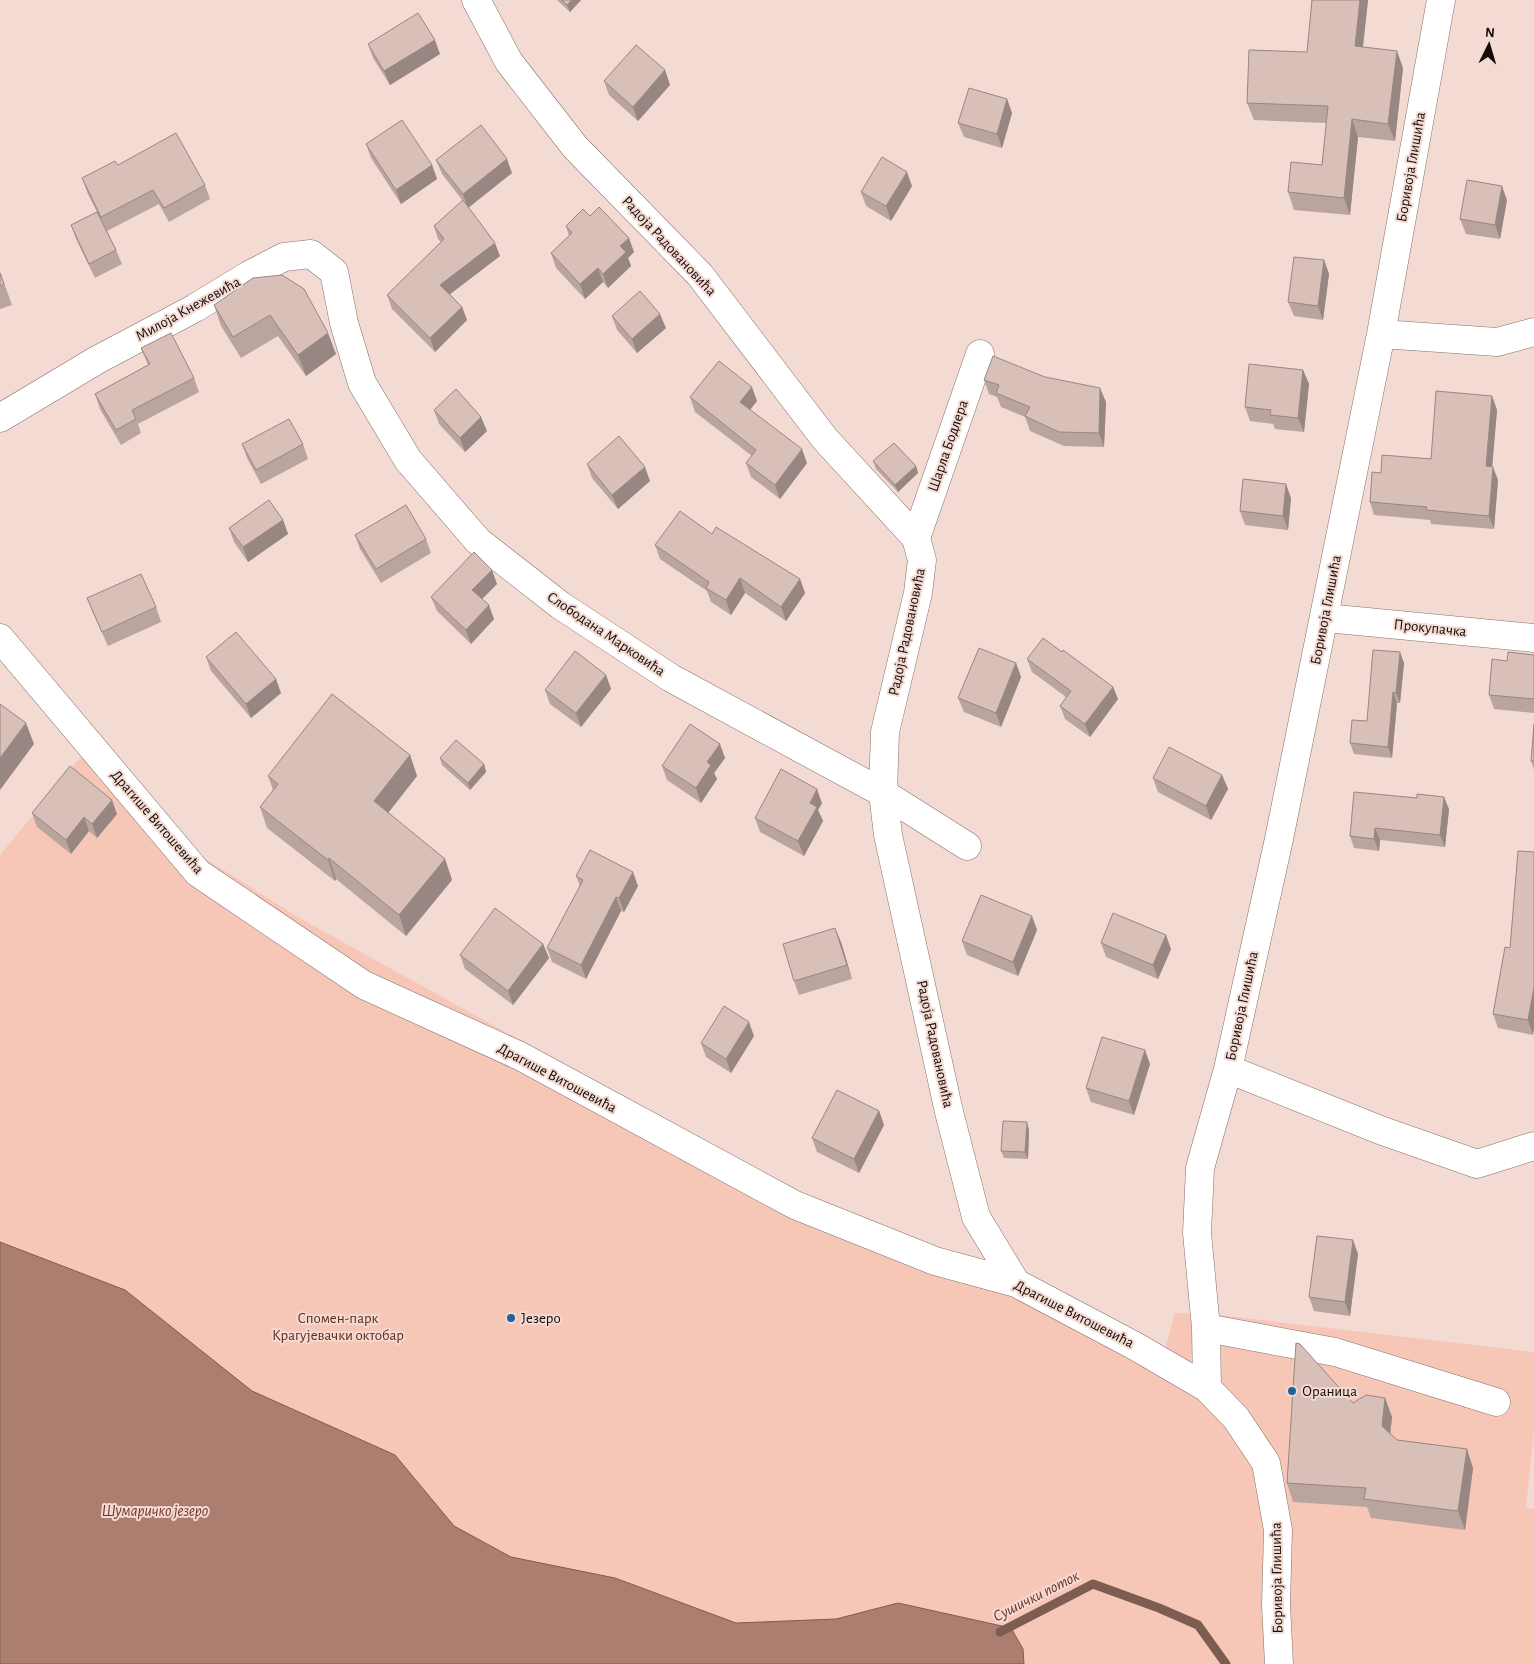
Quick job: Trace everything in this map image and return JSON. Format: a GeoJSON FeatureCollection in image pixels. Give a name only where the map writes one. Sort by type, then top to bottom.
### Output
{"type":"FeatureCollection","features":[{"type":"Feature","properties":{"kind":"street","name":"Радоја Радовановића"},"geometry":{"type":"LineString","coordinates":[[476,0],[509,62],[575,147],[700,275],[825,439],[916,538],[922,560],[918,593],[885,732],[883,793],[888,835],[949,1112],[976,1216],[1016,1283]]}},
{"type":"Feature","properties":{"kind":"street","name":"Боривоја Глишића"},"geometry":{"type":"LineString","coordinates":[[1279,1664],[1276,1605],[1278,1530],[1266,1463],[1236,1418],[1207,1388],[1206,1328],[1198,1234],[1200,1168],[1228,1069],[1326,618],[1382,334],[1442,0]]}},
{"type":"Feature","properties":{"kind":"street","name":"Милоја Кнежевића"},"geometry":{"type":"LineString","coordinates":[[0,418],[97,360],[284,257],[311,254],[334,272],[344,323]]}},
{"type":"Feature","properties":{"kind":"street","name":"Слободана Марковића"},"geometry":{"type":"LineString","coordinates":[[344,323],[362,383],[408,460],[478,541],[560,606],[671,678],[883,793],[967,846]]}},
{"type":"Feature","properties":{"kind":"street"},"geometry":{"type":"LineString","coordinates":[[1382,334],[1497,342],[1534,332]]}},
{"type":"Feature","properties":{"kind":"street","name":"Шарла Бодлера"},"geometry":{"type":"LineString","coordinates":[[916,538],[980,354]]}},
{"type":"Feature","properties":{"kind":"street","name":"Прокупачка"},"geometry":{"type":"LineString","coordinates":[[1326,618],[1534,638]]}},
{"type":"Feature","properties":{"kind":"street","name":"Драгише Витошевића"},"geometry":{"type":"LineString","coordinates":[[0,638],[198,873],[364,985],[520,1056],[795,1205],[935,1261],[1016,1283],[1135,1346],[1207,1388]]}},
{"type":"Feature","properties":{"kind":"street"},"geometry":{"type":"LineString","coordinates":[[1228,1069],[1380,1130],[1478,1164],[1534,1146]]}},
{"type":"Feature","properties":{"kind":"street"},"geometry":{"type":"LineString","coordinates":[[1206,1328],[1335,1352],[1496,1402]]}},
{"type":"Feature","properties":{"kind":"green space","name":"Спомен-парк Крагујевачки октобар"},"geometry":{"type":"Polygon","coordinates":[[[96,739],[195,852],[294,915],[767,1177],[1165,1350],[1175,1313],[1209,1314],[1534,1352],[1534,1431],[1526,1508],[1534,1509],[1534,1664],[0,1664],[0,855],[96,739]]]}},
{"type":"Feature","properties":{"kind":"water","name":"Шумаричко језеро"},"geometry":{"type":"Polygon","coordinates":[[[0,1242],[125,1290],[252,1391],[395,1455],[454,1526],[511,1557],[615,1578],[736,1623],[836,1619],[898,1603],[1011,1628],[1023,1649],[1024,1664],[0,1664],[0,1242]]]}},
{"type":"Feature","properties":{"kind":"building"},"geometry":{"type":"Polygon","coordinates":[[[562,0],[572,0],[567,5],[562,0]]]}},
{"type":"Feature","properties":{"kind":"building"},"geometry":{"type":"Polygon","coordinates":[[[1312,0],[1360,0],[1355,46],[1397,51],[1388,124],[1352,119],[1344,198],[1288,192],[1291,162],[1322,165],[1328,106],[1247,103],[1249,50],[1307,52],[1312,0]]]}},
{"type":"Feature","properties":{"kind":"building"},"geometry":{"type":"Polygon","coordinates":[[[418,13],[435,40],[384,71],[368,44],[418,13]]]}},
{"type":"Feature","properties":{"kind":"building"},"geometry":{"type":"Polygon","coordinates":[[[636,45],[665,70],[633,107],[604,81],[636,45]]]}},
{"type":"Feature","properties":{"kind":"building"},"geometry":{"type":"Polygon","coordinates":[[[969,88],[1007,99],[997,134],[958,123],[969,88]]]}},
{"type":"Feature","properties":{"kind":"building"},"geometry":{"type":"Polygon","coordinates":[[[402,120],[432,165],[396,190],[366,144],[402,120]]]}},
{"type":"Feature","properties":{"kind":"building"},"geometry":{"type":"Polygon","coordinates":[[[481,125],[507,159],[463,194],[436,160],[481,125]]]}},
{"type":"Feature","properties":{"kind":"building"},"geometry":{"type":"Polygon","coordinates":[[[176,133],[205,185],[164,208],[153,190],[101,217],[82,178],[115,161],[118,165],[176,133]]]}},
{"type":"Feature","properties":{"kind":"building"},"geometry":{"type":"Polygon","coordinates":[[[882,157],[907,172],[886,206],[861,192],[882,157]]]}},
{"type":"Feature","properties":{"kind":"building"},"geometry":{"type":"Polygon","coordinates":[[[1467,180],[1502,186],[1495,225],[1460,219],[1467,180]]]}},
{"type":"Feature","properties":{"kind":"building"},"geometry":{"type":"Polygon","coordinates":[[[463,200],[495,243],[440,285],[462,307],[430,338],[387,295],[444,239],[434,226],[463,200]]]}},
{"type":"Feature","properties":{"kind":"building"},"geometry":{"type":"Polygon","coordinates":[[[599,207],[629,238],[620,246],[626,252],[603,274],[598,268],[580,284],[551,253],[572,233],[566,226],[583,209],[590,216],[599,207]]]}},
{"type":"Feature","properties":{"kind":"building"},"geometry":{"type":"Polygon","coordinates":[[[97,212],[116,250],[89,264],[71,225],[97,212]]]}},
{"type":"Feature","properties":{"kind":"building"},"geometry":{"type":"Polygon","coordinates":[[[1294,257],[1324,260],[1318,306],[1288,302],[1294,257]]]}},
{"type":"Feature","properties":{"kind":"building"},"geometry":{"type":"Polygon","coordinates":[[[0,273],[4,284],[0,286],[0,273]]]}},
{"type":"Feature","properties":{"kind":"building"},"geometry":{"type":"Polygon","coordinates":[[[282,275],[304,289],[328,333],[298,355],[270,315],[233,337],[214,305],[253,278],[282,275]]]}},
{"type":"Feature","properties":{"kind":"building"},"geometry":{"type":"Polygon","coordinates":[[[640,291],[660,314],[632,339],[612,316],[640,291]]]}},
{"type":"Feature","properties":{"kind":"building"},"geometry":{"type":"Polygon","coordinates":[[[171,333],[194,378],[132,410],[136,419],[116,430],[95,394],[150,364],[141,348],[171,333]]]}},
{"type":"Feature","properties":{"kind":"building"},"geometry":{"type":"Polygon","coordinates":[[[993,356],[1045,377],[1100,388],[1099,433],[1059,432],[1025,416],[1030,407],[996,393],[999,385],[984,380],[993,356]]]}},
{"type":"Feature","properties":{"kind":"building"},"geometry":{"type":"Polygon","coordinates":[[[719,361],[752,387],[740,402],[802,449],[775,485],[746,463],[756,450],[690,397],[719,361]]]}},
{"type":"Feature","properties":{"kind":"building"},"geometry":{"type":"Polygon","coordinates":[[[1249,364],[1303,370],[1298,418],[1270,415],[1271,410],[1245,407],[1249,364]]]}},
{"type":"Feature","properties":{"kind":"building"},"geometry":{"type":"Polygon","coordinates":[[[456,389],[481,417],[460,438],[434,410],[456,389]]]}},
{"type":"Feature","properties":{"kind":"building"},"geometry":{"type":"Polygon","coordinates":[[[1436,391],[1492,396],[1486,466],[1493,467],[1489,516],[1426,510],[1427,507],[1370,502],[1372,472],[1381,473],[1382,455],[1431,459],[1436,391]]]}},
{"type":"Feature","properties":{"kind":"building"},"geometry":{"type":"Polygon","coordinates":[[[289,419],[303,444],[256,470],[242,444],[289,419]]]}},
{"type":"Feature","properties":{"kind":"building"},"geometry":{"type":"Polygon","coordinates":[[[619,436],[645,467],[612,495],[587,464],[619,436]]]}},
{"type":"Feature","properties":{"kind":"building"},"geometry":{"type":"Polygon","coordinates":[[[894,443],[916,466],[895,485],[873,461],[894,443]]]}},
{"type":"Feature","properties":{"kind":"building"},"geometry":{"type":"Polygon","coordinates":[[[1243,479],[1286,484],[1283,516],[1240,511],[1243,479]]]}},
{"type":"Feature","properties":{"kind":"building"},"geometry":{"type":"Polygon","coordinates":[[[269,500],[283,520],[243,547],[229,528],[269,500]]]}},
{"type":"Feature","properties":{"kind":"building"},"geometry":{"type":"Polygon","coordinates":[[[406,505],[426,539],[376,569],[355,535],[406,505]]]}},
{"type":"Feature","properties":{"kind":"building"},"geometry":{"type":"Polygon","coordinates":[[[680,511],[712,534],[716,527],[800,579],[781,607],[740,578],[726,600],[706,588],[709,582],[655,545],[680,511]]]}},
{"type":"Feature","properties":{"kind":"building"},"geometry":{"type":"Polygon","coordinates":[[[474,552],[492,570],[472,590],[489,605],[466,630],[431,597],[474,552]]]}},
{"type":"Feature","properties":{"kind":"building"},"geometry":{"type":"Polygon","coordinates":[[[141,574],[156,607],[102,632],[87,598],[141,574]]]}},
{"type":"Feature","properties":{"kind":"building"},"geometry":{"type":"Polygon","coordinates":[[[236,632],[276,679],[246,704],[206,657],[236,632]]]}},
{"type":"Feature","properties":{"kind":"building"},"geometry":{"type":"Polygon","coordinates":[[[1043,638],[1062,652],[1063,650],[1113,687],[1085,724],[1060,706],[1071,691],[1027,659],[1043,638]]]}},
{"type":"Feature","properties":{"kind":"building"},"geometry":{"type":"Polygon","coordinates":[[[979,648],[1016,663],[996,713],[958,698],[979,648]]]}},
{"type":"Feature","properties":{"kind":"building"},"geometry":{"type":"Polygon","coordinates":[[[1373,650],[1400,652],[1396,693],[1393,692],[1388,747],[1350,743],[1352,720],[1367,721],[1373,650]]]}},
{"type":"Feature","properties":{"kind":"building"},"geometry":{"type":"Polygon","coordinates":[[[575,651],[606,675],[576,713],[545,690],[575,651]]]}},
{"type":"Feature","properties":{"kind":"building"},"geometry":{"type":"Polygon","coordinates":[[[1508,652],[1534,655],[1534,699],[1489,695],[1492,659],[1507,661],[1508,652]]]}},
{"type":"Feature","properties":{"kind":"building"},"geometry":{"type":"Polygon","coordinates":[[[332,694],[410,755],[374,801],[445,859],[399,915],[329,858],[328,860],[260,807],[278,784],[268,776],[332,694]]]}},
{"type":"Feature","properties":{"kind":"building"},"geometry":{"type":"Polygon","coordinates":[[[0,704],[26,723],[0,758],[0,704]]]}},
{"type":"Feature","properties":{"kind":"building"},"geometry":{"type":"Polygon","coordinates":[[[690,724],[720,744],[707,762],[711,765],[696,788],[662,766],[690,724]]]}},
{"type":"Feature","properties":{"kind":"building"},"geometry":{"type":"Polygon","coordinates":[[[1534,724],[1534,761],[1531,761],[1534,724]]]}},
{"type":"Feature","properties":{"kind":"building"},"geometry":{"type":"Polygon","coordinates":[[[456,740],[484,764],[468,783],[440,758],[456,740]]]}},
{"type":"Feature","properties":{"kind":"building"},"geometry":{"type":"Polygon","coordinates":[[[1169,747],[1222,775],[1206,806],[1153,778],[1169,747]]]}},
{"type":"Feature","properties":{"kind":"building"},"geometry":{"type":"Polygon","coordinates":[[[70,766],[112,800],[92,824],[84,817],[66,840],[32,813],[70,766]]]}},
{"type":"Feature","properties":{"kind":"building"},"geometry":{"type":"Polygon","coordinates":[[[781,769],[817,789],[810,803],[817,807],[798,841],[755,818],[781,769]]]}},
{"type":"Feature","properties":{"kind":"building"},"geometry":{"type":"Polygon","coordinates":[[[1354,792],[1417,798],[1417,794],[1444,797],[1440,835],[1375,828],[1374,839],[1350,836],[1354,792]]]}},
{"type":"Feature","properties":{"kind":"building"},"geometry":{"type":"Polygon","coordinates":[[[590,850],[633,872],[619,898],[616,897],[581,965],[547,948],[583,880],[576,876],[590,850]]]}},
{"type":"Feature","properties":{"kind":"building"},"geometry":{"type":"Polygon","coordinates":[[[1518,851],[1534,852],[1534,987],[1528,1020],[1493,1014],[1505,947],[1510,948],[1518,851]]]}},
{"type":"Feature","properties":{"kind":"building"},"geometry":{"type":"Polygon","coordinates":[[[981,895],[1032,916],[1013,962],[962,941],[981,895]]]}},
{"type":"Feature","properties":{"kind":"building"},"geometry":{"type":"Polygon","coordinates":[[[495,908],[543,944],[508,991],[460,955],[495,908]]]}},
{"type":"Feature","properties":{"kind":"building"},"geometry":{"type":"Polygon","coordinates":[[[1113,913],[1166,935],[1153,965],[1101,943],[1113,913]]]}},
{"type":"Feature","properties":{"kind":"building"},"geometry":{"type":"Polygon","coordinates":[[[835,928],[847,965],[794,981],[783,944],[835,928]]]}},
{"type":"Feature","properties":{"kind":"building"},"geometry":{"type":"Polygon","coordinates":[[[724,1006],[749,1022],[726,1059],[701,1043],[724,1006]]]}},
{"type":"Feature","properties":{"kind":"building"},"geometry":{"type":"Polygon","coordinates":[[[1102,1037],[1145,1050],[1129,1101],[1086,1088],[1102,1037]]]}},
{"type":"Feature","properties":{"kind":"building"},"geometry":{"type":"Polygon","coordinates":[[[837,1090],[879,1111],[854,1159],[812,1138],[837,1090]]]}},
{"type":"Feature","properties":{"kind":"building"},"geometry":{"type":"Polygon","coordinates":[[[1003,1121],[1027,1122],[1025,1152],[1001,1151],[1003,1121]]]}},
{"type":"Feature","properties":{"kind":"building"},"geometry":{"type":"Polygon","coordinates":[[[1317,1236],[1353,1240],[1345,1302],[1309,1297],[1317,1236]]]}},
{"type":"Feature","properties":{"kind":"building"},"geometry":{"type":"Polygon","coordinates":[[[1296,1343],[1300,1344],[1353,1403],[1366,1395],[1385,1398],[1382,1426],[1397,1440],[1467,1449],[1458,1511],[1364,1499],[1366,1488],[1287,1483],[1296,1343]]]}},
{"type":"Feature","properties":{"kind":"waterway","name":"Сушички поток"},"geometry":{"type":"LineString","coordinates":[[1000,1632],[1093,1584],[1159,1608],[1198,1625],[1226,1664]]}},
{"type":"Feature","properties":{"kind":"place","name":"Језеро"},"geometry":{"type":"Point","coordinates":[511,1318]}},
{"type":"Feature","properties":{"kind":"place","name":"Ораница"},"geometry":{"type":"Point","coordinates":[1292,1391]}}]}
